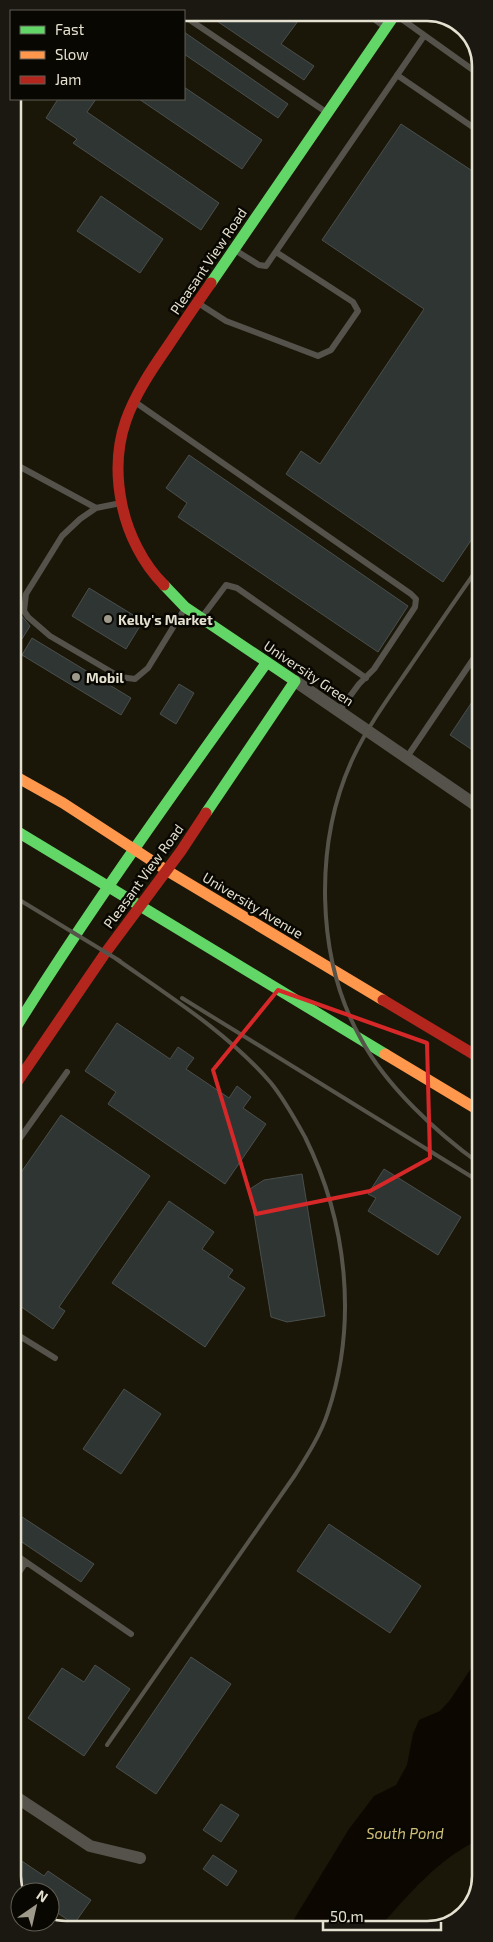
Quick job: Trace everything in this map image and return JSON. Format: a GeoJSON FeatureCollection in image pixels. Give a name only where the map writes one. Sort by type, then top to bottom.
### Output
{"type":"FeatureCollection","features":[{"type":"Feature","properties":{"kind":"main road","name":"Pleasant View Road"},"geometry":{"type":"LineString","coordinates":[[137,547],[126,525],[118,486],[118,454],[122,431],[145,379],[390,21]]}},
{"type":"Feature","properties":{"kind":"main road","name":"University Green"},"geometry":{"type":"LineString","coordinates":[[137,547],[158,580],[185,607],[295,681]]}},
{"type":"Feature","properties":{"kind":"main road","name":"Pleasant View Road"},"geometry":{"type":"LineString","coordinates":[[21,1019],[51,971],[134,849],[267,662]]}},
{"type":"Feature","properties":{"kind":"main road","name":"Pleasant View Road"},"geometry":{"type":"LineString","coordinates":[[21,1076],[106,952],[166,870],[295,681]]}},
{"type":"Feature","properties":{"kind":"main road","name":"University Avenue"},"geometry":{"type":"LineString","coordinates":[[21,780],[63,804],[166,870],[472,1053]]}},
{"type":"Feature","properties":{"kind":"main road"},"geometry":{"type":"LineString","coordinates":[[21,834],[472,1106]]}},
{"type":"Feature","properties":{"kind":"street","name":"University Green"},"geometry":{"type":"LineString","coordinates":[[295,681],[472,802]]}},
{"type":"Feature","properties":{"kind":"street"},"geometry":{"type":"LineString","coordinates":[[21,1800],[90,1846],[140,1858]]}},
{"type":"Feature","properties":{"kind":"lane"},"geometry":{"type":"LineString","coordinates":[[191,21],[327,113]]}},
{"type":"Feature","properties":{"kind":"lane"},"geometry":{"type":"LineString","coordinates":[[377,21],[386,28]]}},
{"type":"Feature","properties":{"kind":"lane"},"geometry":{"type":"LineString","coordinates":[[404,21],[472,69]]}},
{"type":"Feature","properties":{"kind":"lane"},"geometry":{"type":"LineString","coordinates":[[234,249],[259,265],[266,266],[424,36]]}},
{"type":"Feature","properties":{"kind":"lane"},"geometry":{"type":"LineString","coordinates":[[397,75],[472,127]]}},
{"type":"Feature","properties":{"kind":"lane"},"geometry":{"type":"LineString","coordinates":[[197,303],[226,321],[318,356],[331,350],[358,311],[353,302],[276,252]]}},
{"type":"Feature","properties":{"kind":"lane"},"geometry":{"type":"LineString","coordinates":[[134,402],[403,588],[416,599],[415,607],[374,669],[359,684],[339,711]]}},
{"type":"Feature","properties":{"kind":"lane"},"geometry":{"type":"LineString","coordinates":[[21,467],[96,508]]}},
{"type":"Feature","properties":{"kind":"lane"},"geometry":{"type":"LineString","coordinates":[[122,502],[96,508],[80,519],[62,536],[26,594],[24,611],[28,617],[50,636],[120,677],[134,679],[148,668],[185,607]]}},
{"type":"Feature","properties":{"kind":"lane"},"geometry":{"type":"LineString","coordinates":[[201,618],[226,585],[238,588],[366,678]]}},
{"type":"Feature","properties":{"kind":"lane"},"geometry":{"type":"LineString","coordinates":[[406,757],[472,661]]}},
{"type":"Feature","properties":{"kind":"lane"},"geometry":{"type":"LineString","coordinates":[[21,1137],[67,1072]]}},
{"type":"Feature","properties":{"kind":"lane"},"geometry":{"type":"LineString","coordinates":[[21,1337],[55,1358]]}},
{"type":"Feature","properties":{"kind":"lane"},"geometry":{"type":"LineString","coordinates":[[21,1559],[131,1634]]}},
{"type":"Feature","properties":{"kind":"lane"},"geometry":{"type":"LineString","coordinates":[[21,1569],[26,1562]]}},
{"type":"Feature","properties":{"kind":"highlighted area"},"geometry":{"type":"Polygon","coordinates":[[[278,990],[427,1043],[430,1158],[370,1191],[256,1214],[213,1070],[278,990]]]}},
{"type":"Feature","properties":{"kind":"water","name":"South Pond"},"geometry":{"type":"Polygon","coordinates":[[[472,1667],[472,1843],[437,1867],[385,1921],[293,1921],[349,1829],[374,1796],[396,1785],[407,1765],[413,1734],[419,1720],[440,1711],[450,1700],[472,1667]]]}},
{"type":"Feature","properties":{"kind":"building"},"geometry":{"type":"Polygon","coordinates":[[[217,21],[298,21],[281,44],[314,66],[304,80],[217,21]]]}},
{"type":"Feature","properties":{"kind":"building"},"geometry":{"type":"Polygon","coordinates":[[[185,33],[288,104],[278,118],[185,55],[185,33]]]}},
{"type":"Feature","properties":{"kind":"building"},"geometry":{"type":"Polygon","coordinates":[[[185,88],[262,140],[242,169],[140,100],[185,100],[185,88]]]}},
{"type":"Feature","properties":{"kind":"building"},"geometry":{"type":"Polygon","coordinates":[[[57,100],[95,100],[87,112],[219,203],[201,230],[73,143],[77,139],[46,118],[57,100]]]}},
{"type":"Feature","properties":{"kind":"building"},"geometry":{"type":"Polygon","coordinates":[[[401,124],[472,171],[472,539],[443,582],[286,474],[301,451],[320,464],[424,309],[322,240],[401,124]]]}},
{"type":"Feature","properties":{"kind":"building"},"geometry":{"type":"Polygon","coordinates":[[[101,196],[163,239],[140,273],[77,231],[101,196]]]}},
{"type":"Feature","properties":{"kind":"building"},"geometry":{"type":"Polygon","coordinates":[[[189,455],[408,606],[378,652],[178,517],[187,503],[166,488],[189,455]]]}},
{"type":"Feature","properties":{"kind":"building","name":"Kelly's Market"},"geometry":{"type":"Polygon","coordinates":[[[89,588],[143,621],[126,649],[72,616],[89,588]]]}},
{"type":"Feature","properties":{"kind":"building"},"geometry":{"type":"Polygon","coordinates":[[[21,615],[30,626],[21,638],[21,615]]]}},
{"type":"Feature","properties":{"kind":"building","name":"Mobil"},"geometry":{"type":"Polygon","coordinates":[[[32,638],[131,698],[121,715],[22,655],[32,638]]]}},
{"type":"Feature","properties":{"kind":"building"},"geometry":{"type":"Polygon","coordinates":[[[179,684],[194,693],[176,724],[160,714],[179,684]]]}},
{"type":"Feature","properties":{"kind":"building"},"geometry":{"type":"Polygon","coordinates":[[[472,702],[472,750],[450,735],[472,702]]]}},
{"type":"Feature","properties":{"kind":"building"},"geometry":{"type":"Polygon","coordinates":[[[117,1023],[170,1059],[178,1047],[194,1058],[186,1069],[229,1098],[237,1086],[251,1097],[243,1108],[266,1124],[225,1184],[108,1104],[116,1092],[85,1071],[117,1023]]]}},
{"type":"Feature","properties":{"kind":"building"},"geometry":{"type":"Polygon","coordinates":[[[61,1115],[150,1176],[59,1307],[65,1311],[53,1329],[21,1307],[21,1172],[61,1115]]]}},
{"type":"Feature","properties":{"kind":"building"},"geometry":{"type":"Polygon","coordinates":[[[384,1169],[461,1217],[438,1255],[368,1211],[376,1198],[368,1194],[384,1169]]]}},
{"type":"Feature","properties":{"kind":"building"},"geometry":{"type":"Polygon","coordinates":[[[302,1174],[325,1316],[287,1322],[271,1317],[250,1189],[264,1180],[302,1174]]]}},
{"type":"Feature","properties":{"kind":"building"},"geometry":{"type":"Polygon","coordinates":[[[169,1201],[214,1232],[202,1249],[233,1270],[228,1277],[245,1288],[205,1347],[112,1283],[169,1201]]]}},
{"type":"Feature","properties":{"kind":"building"},"geometry":{"type":"Polygon","coordinates":[[[124,1389],[161,1414],[121,1474],[83,1449],[124,1389]]]}},
{"type":"Feature","properties":{"kind":"building"},"geometry":{"type":"Polygon","coordinates":[[[21,1516],[94,1564],[81,1582],[21,1541],[21,1516]]]}},
{"type":"Feature","properties":{"kind":"building"},"geometry":{"type":"Polygon","coordinates":[[[329,1524],[421,1586],[390,1633],[297,1571],[329,1524]]]}},
{"type":"Feature","properties":{"kind":"building"},"geometry":{"type":"Polygon","coordinates":[[[191,1657],[231,1684],[156,1794],[116,1767],[191,1657]]]}},
{"type":"Feature","properties":{"kind":"building"},"geometry":{"type":"Polygon","coordinates":[[[95,1665],[130,1689],[84,1756],[28,1718],[62,1668],[84,1682],[95,1665]]]}},
{"type":"Feature","properties":{"kind":"building"},"geometry":{"type":"Polygon","coordinates":[[[221,1804],[239,1815],[221,1842],[203,1830],[221,1804]]]}},
{"type":"Feature","properties":{"kind":"building"},"geometry":{"type":"Polygon","coordinates":[[[213,1855],[237,1871],[227,1886],[203,1869],[213,1855]]]}},
{"type":"Feature","properties":{"kind":"building"},"geometry":{"type":"Polygon","coordinates":[[[21,1860],[44,1876],[48,1871],[91,1900],[76,1921],[70,1921],[60,1915],[60,1882],[22,1882],[21,1860]]]}},
{"type":"Feature","properties":{"kind":"railway"},"geometry":{"type":"LineString","coordinates":[[472,577],[379,712],[353,758],[340,791],[331,826],[326,862],[325,899],[328,936],[335,972],[346,1007],[361,1039],[384,1074],[398,1091],[430,1123],[472,1158]]}},
{"type":"Feature","properties":{"kind":"railway"},"geometry":{"type":"LineString","coordinates":[[21,901],[120,961]]}},
{"type":"Feature","properties":{"kind":"railway"},"geometry":{"type":"LineString","coordinates":[[107,1745],[295,1475],[313,1445],[328,1412],[337,1378],[343,1343],[345,1308],[344,1273],[331,1203],[305,1137],[285,1102],[254,1065],[217,1031],[115,958]]}},
{"type":"Feature","properties":{"kind":"railway"},"geometry":{"type":"LineString","coordinates":[[182,998],[472,1177]]}},
{"type":"Feature","properties":{"kind":"traffic: fast"},"geometry":{"type":"LineString","coordinates":[[211,283],[391,21]]}},
{"type":"Feature","properties":{"kind":"traffic: fast"},"geometry":{"type":"LineString","coordinates":[[164,585],[185,607],[295,681],[206,813]]}},
{"type":"Feature","properties":{"kind":"traffic: fast"},"geometry":{"type":"LineString","coordinates":[[21,1019],[105,891],[267,662]]}},
{"type":"Feature","properties":{"kind":"traffic: fast"},"geometry":{"type":"LineString","coordinates":[[21,834],[385,1054]]}},
{"type":"Feature","properties":{"kind":"traffic: slow"},"geometry":{"type":"LineString","coordinates":[[21,779],[63,803],[166,870],[383,1000]]}},
{"type":"Feature","properties":{"kind":"traffic: slow"},"geometry":{"type":"LineString","coordinates":[[385,1054],[472,1106]]}},
{"type":"Feature","properties":{"kind":"traffic: jam"},"geometry":{"type":"LineString","coordinates":[[164,585],[149,568],[137,548],[128,527],[118,481],[118,460],[121,440],[133,402],[143,384],[211,283]]}},
{"type":"Feature","properties":{"kind":"traffic: jam"},"geometry":{"type":"LineString","coordinates":[[21,1076],[106,952],[181,851],[206,813]]}},
{"type":"Feature","properties":{"kind":"traffic: jam"},"geometry":{"type":"LineString","coordinates":[[383,1000],[472,1053]]}},
{"type":"Feature","properties":{"kind":"place","name":"Kelly's Market"},"geometry":{"type":"Point","coordinates":[108,619]}},
{"type":"Feature","properties":{"kind":"place","name":"Mobil"},"geometry":{"type":"Point","coordinates":[76,677]}}]}
